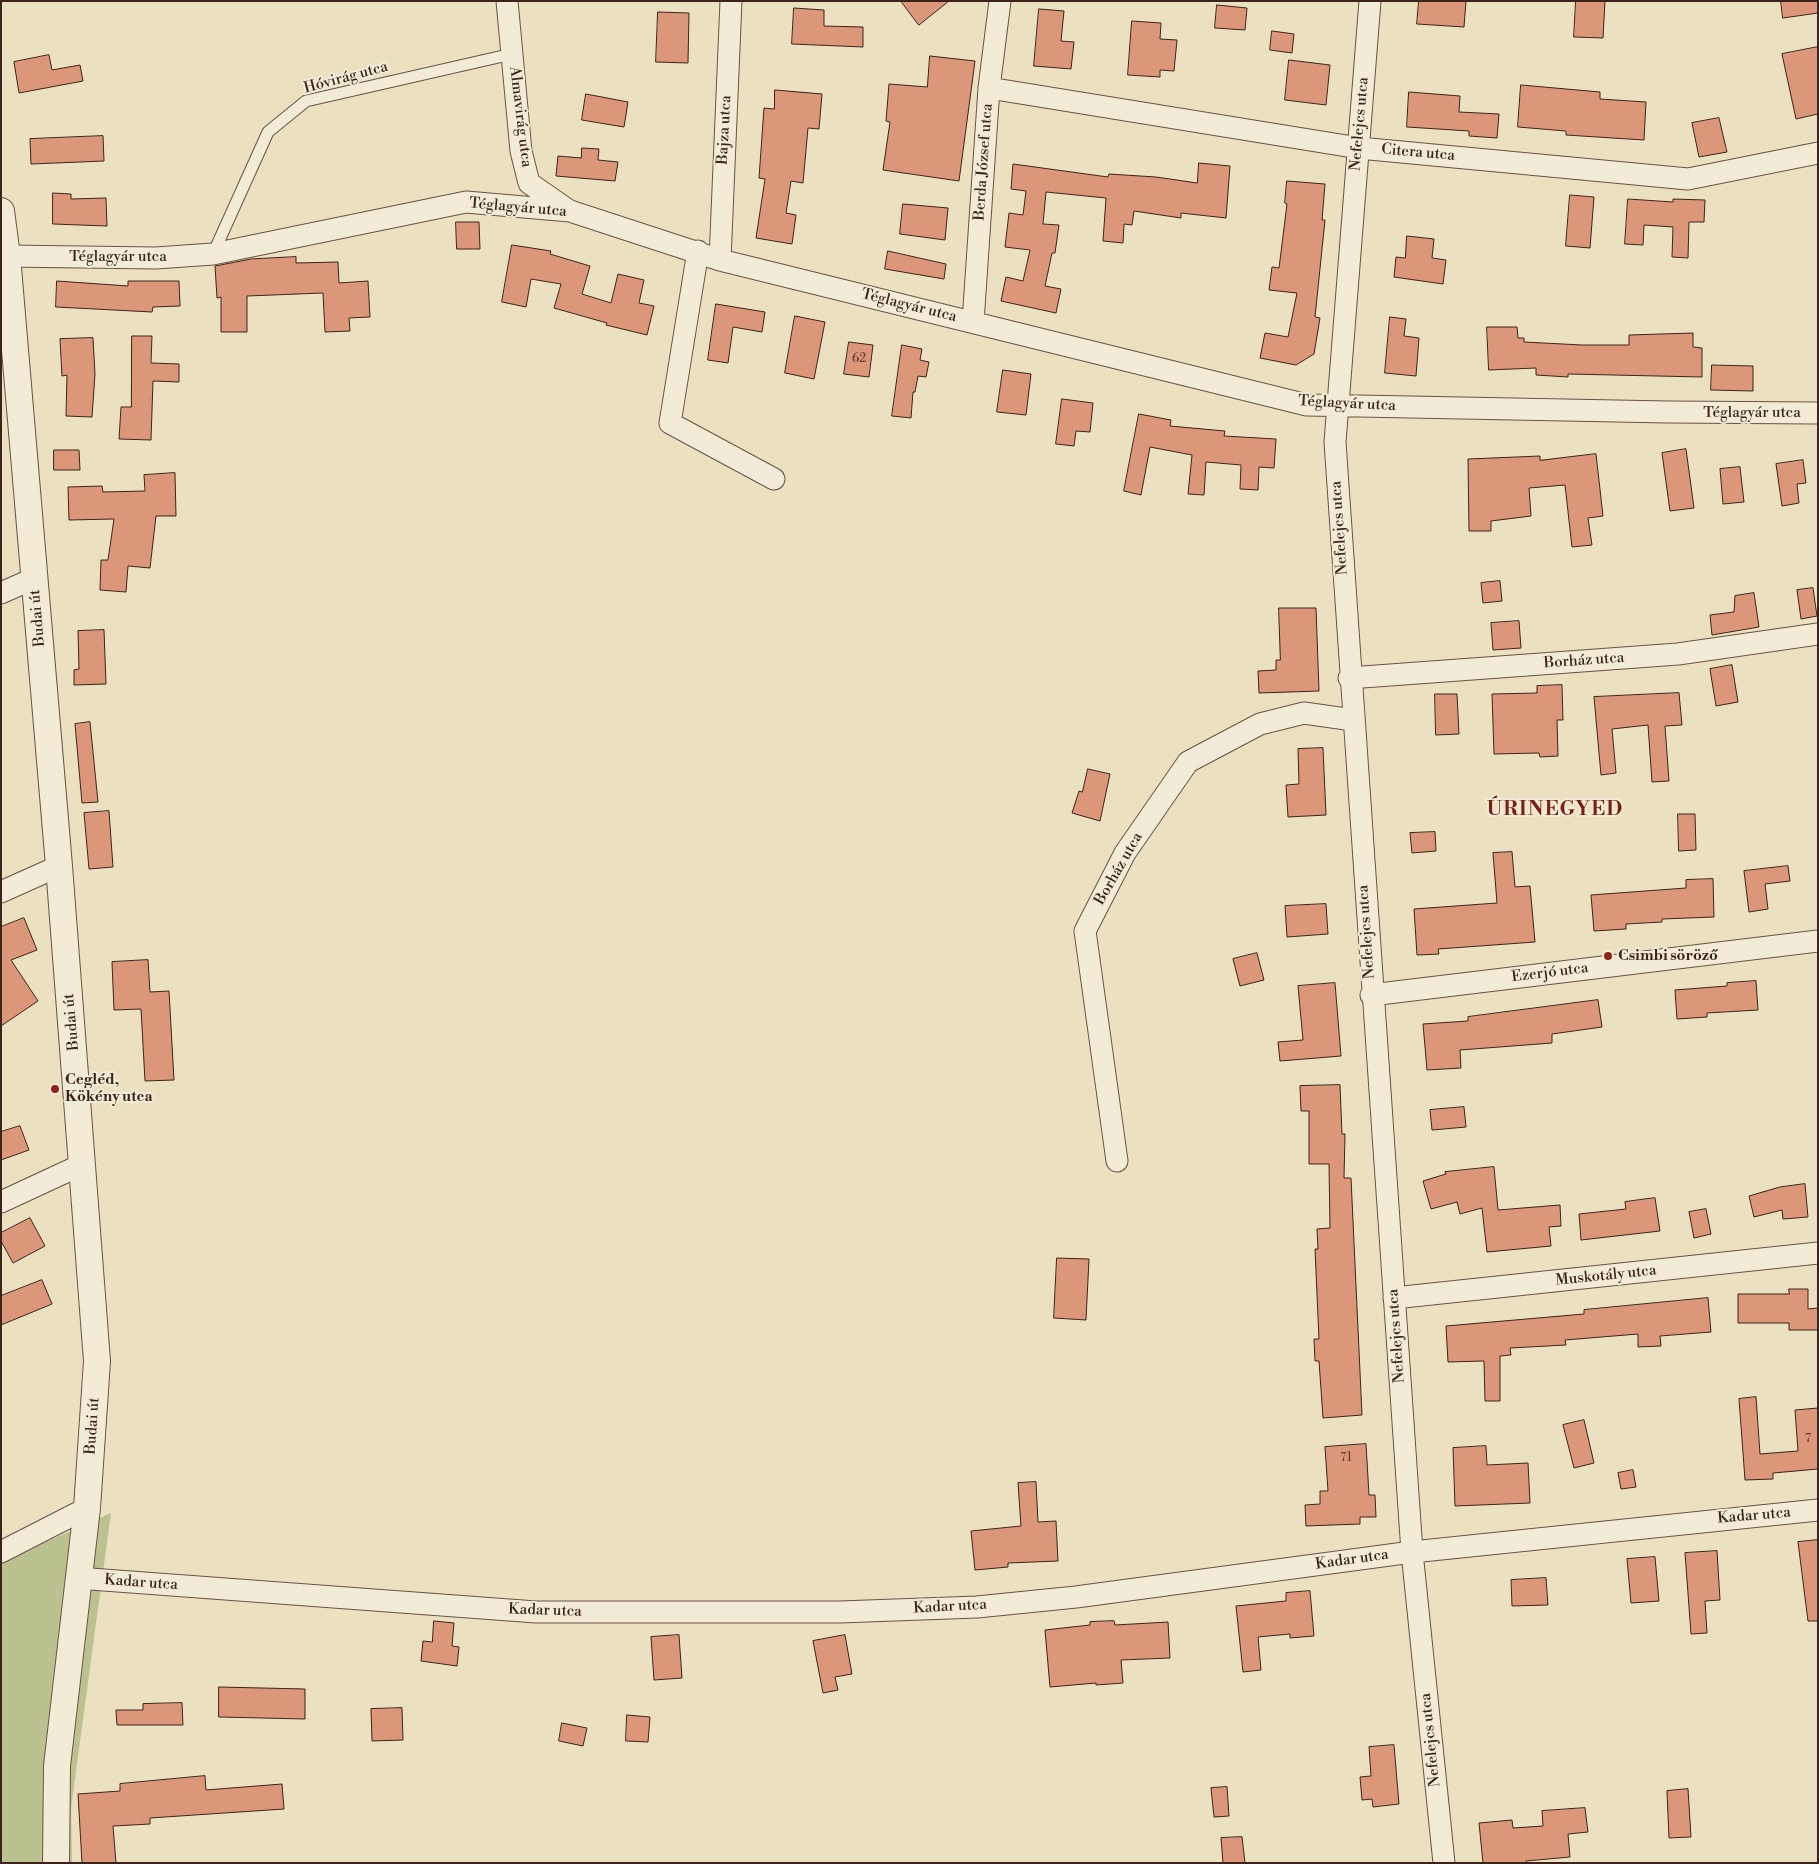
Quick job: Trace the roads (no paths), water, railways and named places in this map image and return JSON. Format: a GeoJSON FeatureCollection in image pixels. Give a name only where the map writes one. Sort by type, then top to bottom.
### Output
{"type":"FeatureCollection","features":[{"type":"Feature","properties":{"kind":"street","name":"Almavirág utca"},"geometry":{"type":"LineString","coordinates":[[507,1],[522,151],[529,183],[570,211]]}},
{"type":"Feature","properties":{"kind":"street","name":"Bajza utca"},"geometry":{"type":"LineString","coordinates":[[720,260],[731,1]]}},
{"type":"Feature","properties":{"kind":"street","name":"Berda József utca"},"geometry":{"type":"LineString","coordinates":[[973,322],[989,88],[1000,1]]}},
{"type":"Feature","properties":{"kind":"street","name":"Nefelejcs utca"},"geometry":{"type":"LineString","coordinates":[[1370,1],[1335,442],[1371,995],[1412,1552],[1444,1863]]}},
{"type":"Feature","properties":{"kind":"street","name":"Citera utca"},"geometry":{"type":"LineString","coordinates":[[989,88],[1358,148],[1688,179],[1818,153]]}},
{"type":"Feature","properties":{"kind":"street","name":"Téglagyár utca"},"geometry":{"type":"LineString","coordinates":[[6,272],[213,254],[466,202],[570,211],[698,251],[720,260],[1307,405],[1658,412],[1818,413]]}},
{"type":"Feature","properties":{"kind":"street","name":"Budai út"},"geometry":{"type":"LineString","coordinates":[[1,211],[35,578],[83,1164],[97,1361],[87,1508],[77,1578],[57,1766],[56,1863]]}},
{"type":"Feature","properties":{"kind":"street"},"geometry":{"type":"LineString","coordinates":[[698,251],[670,423],[774,479]]}},
{"type":"Feature","properties":{"kind":"street"},"geometry":{"type":"LineString","coordinates":[[1,593],[35,578]]}},
{"type":"Feature","properties":{"kind":"street","name":"Borház utca"},"geometry":{"type":"LineString","coordinates":[[1350,678],[1678,654],[1818,634]]}},
{"type":"Feature","properties":{"kind":"street","name":"Borház utca"},"geometry":{"type":"LineString","coordinates":[[1117,1161],[1085,931],[1125,853],[1188,762],[1260,724],[1304,713],[1353,720]]}},
{"type":"Feature","properties":{"kind":"street"},"geometry":{"type":"LineString","coordinates":[[1,892],[59,866]]}},
{"type":"Feature","properties":{"kind":"street","name":"Ezerjó utca"},"geometry":{"type":"LineString","coordinates":[[1371,995],[1818,941]]}},
{"type":"Feature","properties":{"kind":"street"},"geometry":{"type":"LineString","coordinates":[[1,1202],[83,1164]]}},
{"type":"Feature","properties":{"kind":"street","name":"Muskotály utca"},"geometry":{"type":"LineString","coordinates":[[1394,1298],[1818,1253]]}},
{"type":"Feature","properties":{"kind":"street"},"geometry":{"type":"LineString","coordinates":[[1,1552],[87,1508]]}},
{"type":"Feature","properties":{"kind":"street","name":"Kadar utca"},"geometry":{"type":"LineString","coordinates":[[77,1578],[536,1612],[840,1612],[977,1607],[1076,1598],[1412,1552],[1818,1510]]}},
{"type":"Feature","properties":{"kind":"lane","name":"Hóvirág utca"},"geometry":{"type":"LineString","coordinates":[[213,254],[268,132],[306,101],[512,54]]}},
{"type":"Feature","properties":{"kind":"place","name":"Csimbi söröző"},"geometry":{"type":"Point","coordinates":[1608,956]}},
{"type":"Feature","properties":{"kind":"place","name":"Cegléd, Kökény utca"},"geometry":{"type":"Point","coordinates":[55,1089]}},
{"type":"Feature","properties":{"kind":"district","name":"ÚRINEGYED"},"geometry":{"type":"Point","coordinates":[1555,810]}}]}
